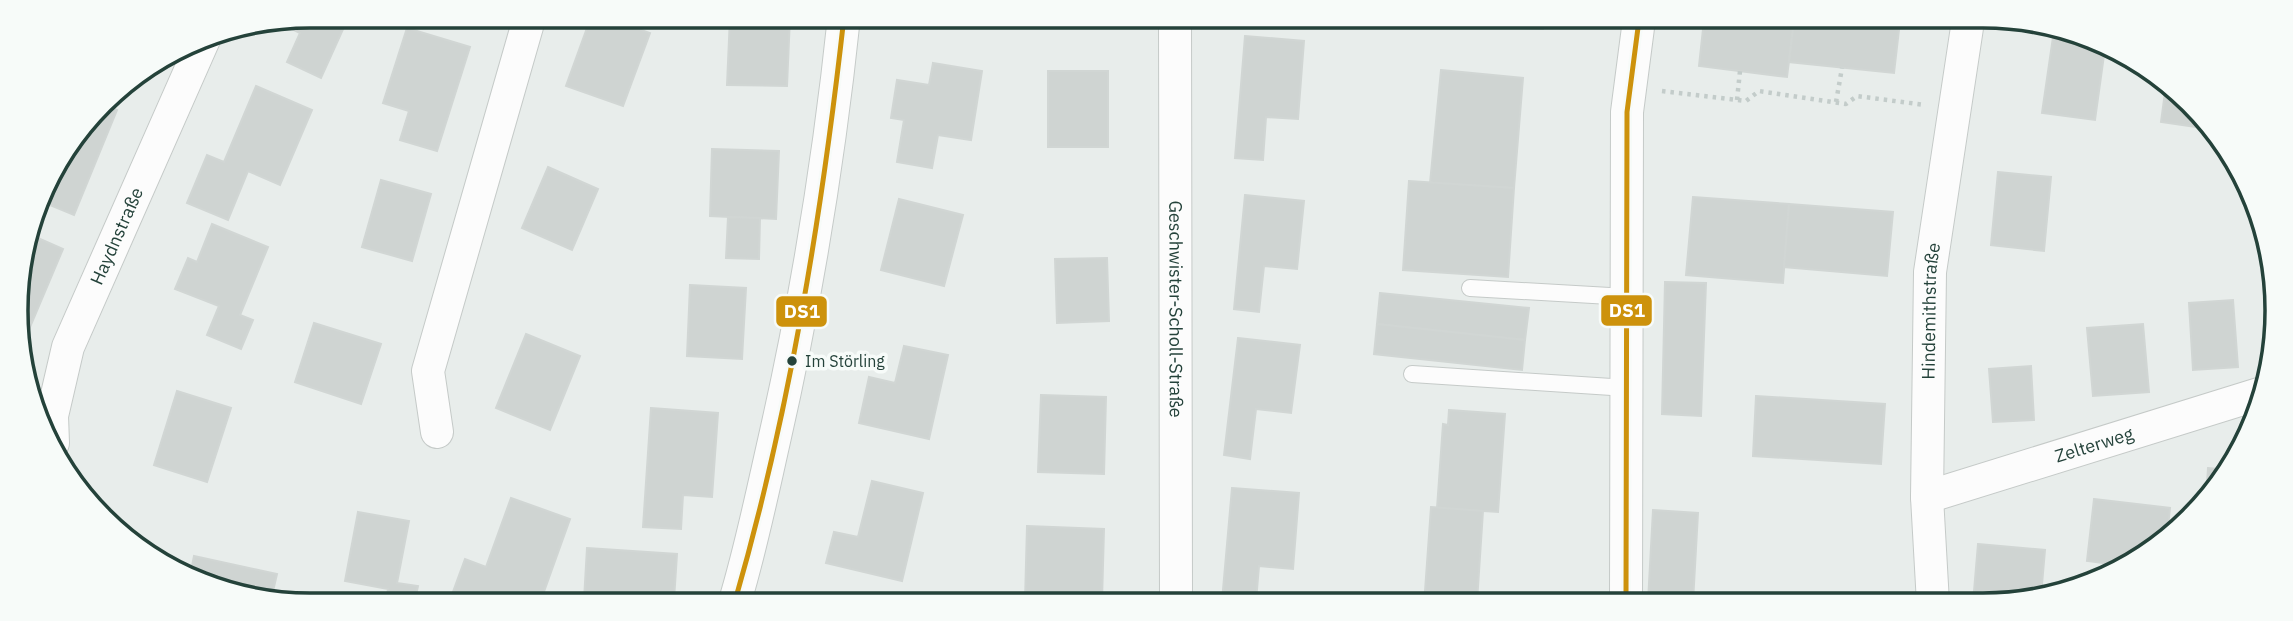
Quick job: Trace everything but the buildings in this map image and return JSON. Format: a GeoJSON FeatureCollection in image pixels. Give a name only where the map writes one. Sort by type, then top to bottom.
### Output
{"type":"FeatureCollection","features":[{"type":"Feature","properties":{"kind":"street"},"geometry":{"type":"LineString","coordinates":[[437,432],[428,371],[527,28]]}},
{"type":"Feature","properties":{"kind":"street"},"geometry":{"type":"LineString","coordinates":[[737,593],[758,512],[801,314],[834,118],[843,28]]}},
{"type":"Feature","properties":{"kind":"street","name":"Geschwister-Scholl-Straße"},"geometry":{"type":"LineString","coordinates":[[1175,28],[1176,593]]}},
{"type":"Feature","properties":{"kind":"street"},"geometry":{"type":"LineString","coordinates":[[1626,593],[1627,112],[1638,28]]}},
{"type":"Feature","properties":{"kind":"street","name":"Hindemithstraße"},"geometry":{"type":"LineString","coordinates":[[1932,593],[1927,497],[1930,272],[1967,28]]}},
{"type":"Feature","properties":{"kind":"street","name":"Haydnstraße"},"geometry":{"type":"LineString","coordinates":[[52,424],[68,347],[199,51]]}},
{"type":"Feature","properties":{"kind":"street","name":"Zelterweg"},"geometry":{"type":"LineString","coordinates":[[1927,497],[2251,396]]}},
{"type":"Feature","properties":{"kind":"lane"},"geometry":{"type":"LineString","coordinates":[[1470,288],[1627,297]]}},
{"type":"Feature","properties":{"kind":"lane"},"geometry":{"type":"LineString","coordinates":[[1412,374],[1627,388]]}},
{"type":"Feature","properties":{"kind":"path"},"geometry":{"type":"LineString","coordinates":[[1836,102],[1842,68]]}},
{"type":"Feature","properties":{"kind":"path"},"geometry":{"type":"LineString","coordinates":[[1737,100],[1740,71]]}},
{"type":"Feature","properties":{"kind":"path"},"geometry":{"type":"LineString","coordinates":[[1689,94],[1746,101],[1759,91],[1846,104],[1857,96],[1890,100]]}},
{"type":"Feature","properties":{"kind":"transit line","name":"DS1"},"geometry":{"type":"LineString","coordinates":[[737,593],[772,457],[802,311],[843,28]]}},
{"type":"Feature","properties":{"kind":"transit line","name":"DS1"},"geometry":{"type":"LineString","coordinates":[[1626,593],[1627,112],[1638,28]]}},
{"type":"Feature","properties":{"kind":"place","name":"Im Störling"},"geometry":{"type":"Point","coordinates":[792,361]}}]}
